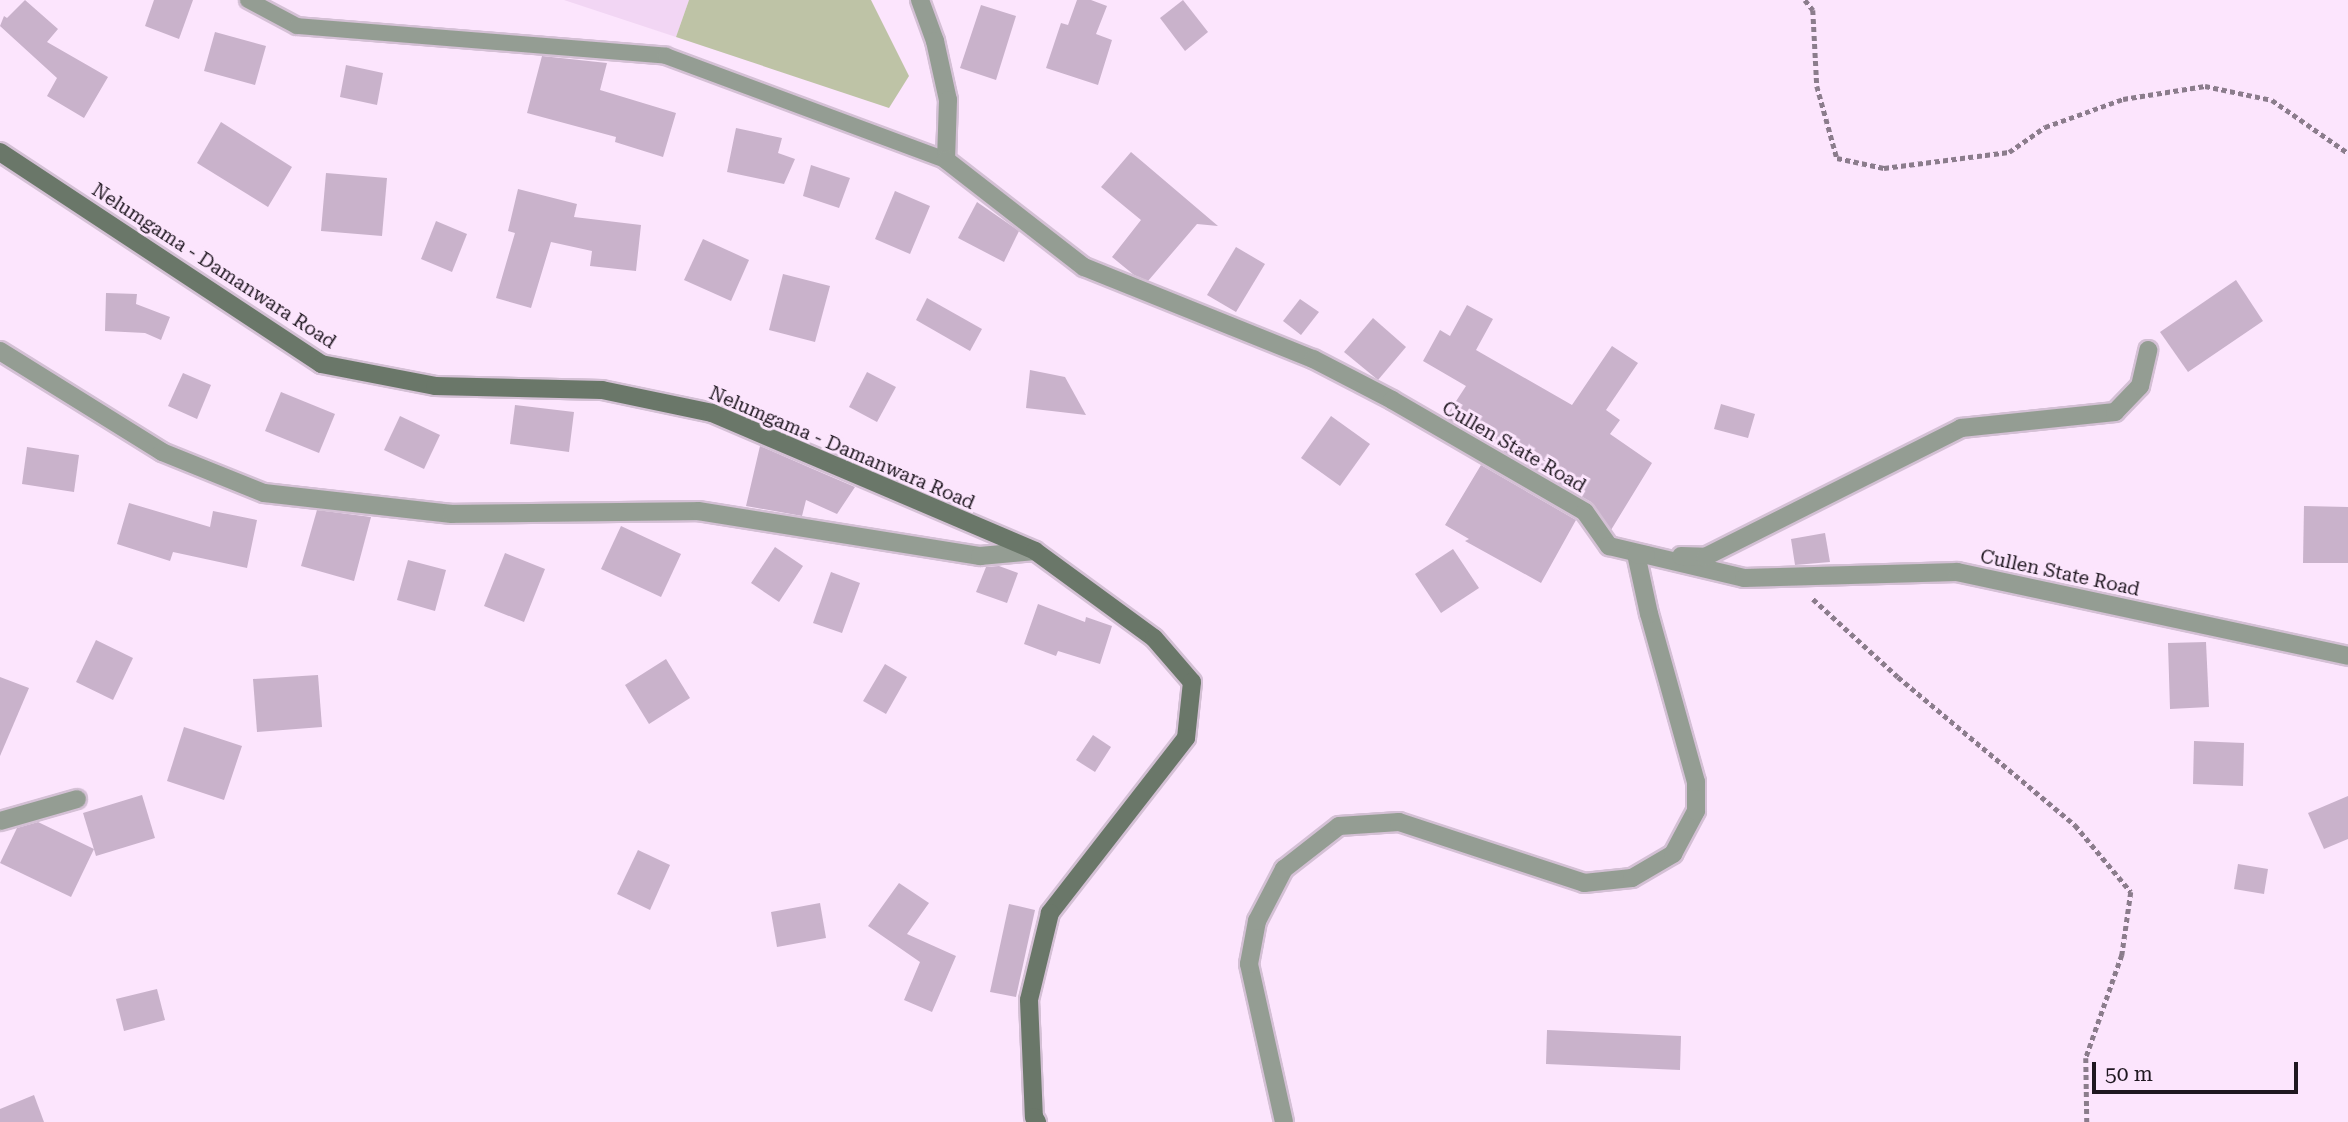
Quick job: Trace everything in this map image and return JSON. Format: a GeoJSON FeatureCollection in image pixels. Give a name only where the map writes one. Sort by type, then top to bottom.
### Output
{"type":"FeatureCollection","features":[{"type":"Feature","properties":{"kind":"street"},"geometry":{"type":"LineString","coordinates":[[920,0],[935,41],[947,100],[946,160]]}},
{"type":"Feature","properties":{"kind":"street","name":"Nelumgama - Damanwara Road"},"geometry":{"type":"LineString","coordinates":[[0,152],[321,364],[435,386],[602,390],[712,413],[1035,551],[1154,638],[1192,682],[1186,738],[1050,913],[1029,1000],[1034,1117],[1037,1122]]}},
{"type":"Feature","properties":{"kind":"street","name":"Cullen State Road"},"geometry":{"type":"LineString","coordinates":[[946,160],[1084,267],[1313,359],[1392,400],[1585,512],[1609,546],[1744,578],[1957,572],[2348,656]]}},
{"type":"Feature","properties":{"kind":"street"},"geometry":{"type":"LineString","coordinates":[[1284,1122],[1249,964],[1257,921],[1283,869],[1339,826],[1399,822],[1584,883],[1632,878],[1673,854],[1696,811],[1696,782],[1649,614],[1636,554],[1705,556],[1961,428],[2115,412],[2140,386],[2148,350]]}},
{"type":"Feature","properties":{"kind":"street"},"geometry":{"type":"LineString","coordinates":[[0,351],[162,452],[264,493],[453,513],[698,511],[980,556],[1035,551]]}},
{"type":"Feature","properties":{"kind":"street"},"geometry":{"type":"LineString","coordinates":[[0,821],[77,799]]}},
{"type":"Feature","properties":{"kind":"lane"},"geometry":{"type":"LineString","coordinates":[[248,0],[297,26],[666,56],[946,160]]}},
{"type":"Feature","properties":{"kind":"path"},"geometry":{"type":"LineString","coordinates":[[1805,0],[1813,10],[1817,86],[1837,158],[1884,168],[2009,152],[2045,127],[2123,99],[2205,86],[2272,100],[2348,153]]}},
{"type":"Feature","properties":{"kind":"path"},"geometry":{"type":"LineString","coordinates":[[1789,577],[1898,677],[2075,825],[2131,892],[2122,955],[2086,1058],[2087,1122]]}},
{"type":"Feature","properties":{"kind":"shaded area"},"geometry":{"type":"Polygon","coordinates":[[[564,0],[689,0],[676,37],[564,0]]]}},
{"type":"Feature","properties":{"kind":"green space"},"geometry":{"type":"Polygon","coordinates":[[[689,0],[871,0],[909,76],[889,108],[676,37],[689,0]]]}},
{"type":"Feature","properties":{"kind":"building"},"geometry":{"type":"Polygon","coordinates":[[[25,0],[58,29],[47,42],[108,77],[84,118],[47,96],[57,78],[0,26],[4,16],[7,18],[25,0]]]}},
{"type":"Feature","properties":{"kind":"building"},"geometry":{"type":"Polygon","coordinates":[[[154,0],[193,0],[179,39],[145,26],[154,0]]]}},
{"type":"Feature","properties":{"kind":"building"},"geometry":{"type":"Polygon","coordinates":[[[1077,0],[1091,0],[1107,6],[1096,34],[1112,40],[1098,85],[1046,68],[1061,23],[1068,25],[1077,0]]]}},
{"type":"Feature","properties":{"kind":"building"},"geometry":{"type":"Polygon","coordinates":[[[1183,0],[1208,32],[1185,51],[1160,18],[1183,0]]]}},
{"type":"Feature","properties":{"kind":"building"},"geometry":{"type":"Polygon","coordinates":[[[981,5],[1016,16],[996,80],[960,68],[981,5]]]}},
{"type":"Feature","properties":{"kind":"building"},"geometry":{"type":"Polygon","coordinates":[[[215,32],[266,46],[255,85],[204,71],[215,32]]]}},
{"type":"Feature","properties":{"kind":"building"},"geometry":{"type":"Polygon","coordinates":[[[542,56],[607,63],[600,90],[676,113],[663,157],[615,142],[616,137],[527,113],[542,56]]]}},
{"type":"Feature","properties":{"kind":"building"},"geometry":{"type":"Polygon","coordinates":[[[346,65],[383,73],[377,105],[340,97],[346,65]]]}},
{"type":"Feature","properties":{"kind":"building"},"geometry":{"type":"Polygon","coordinates":[[[221,122],[292,167],[268,207],[197,163],[221,122]]]}},
{"type":"Feature","properties":{"kind":"building"},"geometry":{"type":"Polygon","coordinates":[[[736,128],[782,138],[778,153],[795,159],[784,184],[727,172],[736,128]]]}},
{"type":"Feature","properties":{"kind":"building"},"geometry":{"type":"Polygon","coordinates":[[[1131,152],[1218,226],[1197,224],[1148,281],[1134,275],[1112,257],[1141,220],[1101,187],[1131,152]]]}},
{"type":"Feature","properties":{"kind":"building"},"geometry":{"type":"Polygon","coordinates":[[[811,165],[850,178],[839,208],[803,196],[811,165]]]}},
{"type":"Feature","properties":{"kind":"building"},"geometry":{"type":"Polygon","coordinates":[[[326,173],[387,178],[382,236],[321,231],[326,173]]]}},
{"type":"Feature","properties":{"kind":"building"},"geometry":{"type":"Polygon","coordinates":[[[518,189],[577,204],[574,217],[641,225],[636,271],[590,266],[592,251],[551,242],[531,308],[496,298],[515,233],[508,231],[518,189]]]}},
{"type":"Feature","properties":{"kind":"building"},"geometry":{"type":"Polygon","coordinates":[[[895,191],[930,206],[910,254],[875,239],[895,191]]]}},
{"type":"Feature","properties":{"kind":"building"},"geometry":{"type":"Polygon","coordinates":[[[977,202],[1019,231],[1004,262],[958,238],[977,202]]]}},
{"type":"Feature","properties":{"kind":"building"},"geometry":{"type":"Polygon","coordinates":[[[436,221],[467,234],[452,272],[421,259],[436,221]]]}},
{"type":"Feature","properties":{"kind":"building"},"geometry":{"type":"Polygon","coordinates":[[[703,239],[749,260],[731,301],[684,280],[703,239]]]}},
{"type":"Feature","properties":{"kind":"building"},"geometry":{"type":"Polygon","coordinates":[[[1236,247],[1265,264],[1236,312],[1207,295],[1236,247]]]}},
{"type":"Feature","properties":{"kind":"building"},"geometry":{"type":"Polygon","coordinates":[[[783,274],[830,286],[815,342],[769,330],[783,274]]]}},
{"type":"Feature","properties":{"kind":"building"},"geometry":{"type":"Polygon","coordinates":[[[2236,280],[2263,321],[2188,372],[2160,332],[2236,280]]]}},
{"type":"Feature","properties":{"kind":"building"},"geometry":{"type":"Polygon","coordinates":[[[106,293],[137,294],[136,304],[170,317],[161,340],[145,333],[105,331],[106,293]]]}},
{"type":"Feature","properties":{"kind":"building"},"geometry":{"type":"Polygon","coordinates":[[[927,298],[982,329],[970,351],[916,320],[927,298]]]}},
{"type":"Feature","properties":{"kind":"building"},"geometry":{"type":"Polygon","coordinates":[[[1300,299],[1319,312],[1301,335],[1283,321],[1300,299]]]}},
{"type":"Feature","properties":{"kind":"building"},"geometry":{"type":"Polygon","coordinates":[[[1467,305],[1493,319],[1476,350],[1572,405],[1612,346],[1638,363],[1606,410],[1620,420],[1610,434],[1652,463],[1611,530],[1591,502],[1445,418],[1466,386],[1423,361],[1440,330],[1450,336],[1467,305]]]}},
{"type":"Feature","properties":{"kind":"building"},"geometry":{"type":"Polygon","coordinates":[[[1373,318],[1406,347],[1378,380],[1344,352],[1373,318]]]}},
{"type":"Feature","properties":{"kind":"building"},"geometry":{"type":"Polygon","coordinates":[[[1030,370],[1065,377],[1086,415],[1026,408],[1030,370]]]}},
{"type":"Feature","properties":{"kind":"building"},"geometry":{"type":"Polygon","coordinates":[[[867,372],[896,387],[877,422],[849,407],[867,372]]]}},
{"type":"Feature","properties":{"kind":"building"},"geometry":{"type":"Polygon","coordinates":[[[183,373],[211,385],[197,419],[168,406],[183,373]]]}},
{"type":"Feature","properties":{"kind":"building"},"geometry":{"type":"Polygon","coordinates":[[[281,392],[335,414],[319,453],[265,431],[281,392]]]}},
{"type":"Feature","properties":{"kind":"building"},"geometry":{"type":"Polygon","coordinates":[[[1721,404],[1755,414],[1748,438],[1714,429],[1721,404]]]}},
{"type":"Feature","properties":{"kind":"building"},"geometry":{"type":"Polygon","coordinates":[[[515,405],[574,412],[569,452],[510,444],[515,405]]]}},
{"type":"Feature","properties":{"kind":"building"},"geometry":{"type":"Polygon","coordinates":[[[400,416],[440,435],[424,469],[384,450],[400,416]]]}},
{"type":"Feature","properties":{"kind":"building"},"geometry":{"type":"Polygon","coordinates":[[[1331,416],[1370,444],[1340,486],[1301,458],[1331,416]]]}},
{"type":"Feature","properties":{"kind":"building"},"geometry":{"type":"Polygon","coordinates":[[[760,446],[855,487],[837,514],[806,500],[802,516],[746,506],[760,446]]]}},
{"type":"Feature","properties":{"kind":"building"},"geometry":{"type":"Polygon","coordinates":[[[27,447],[79,455],[74,492],[22,484],[27,447]]]}},
{"type":"Feature","properties":{"kind":"building"},"geometry":{"type":"Polygon","coordinates":[[[1481,465],[1576,520],[1541,583],[1465,541],[1469,539],[1445,525],[1481,465]]]}},
{"type":"Feature","properties":{"kind":"building"},"geometry":{"type":"Polygon","coordinates":[[[129,503],[210,527],[213,511],[257,520],[247,568],[173,552],[170,561],[117,544],[129,503]]]}},
{"type":"Feature","properties":{"kind":"building"},"geometry":{"type":"Polygon","coordinates":[[[2304,506],[2348,507],[2348,563],[2303,563],[2304,506]]]}},
{"type":"Feature","properties":{"kind":"building"},"geometry":{"type":"Polygon","coordinates":[[[317,510],[371,517],[354,581],[301,566],[317,510]]]}},
{"type":"Feature","properties":{"kind":"building"},"geometry":{"type":"Polygon","coordinates":[[[621,526],[681,554],[661,597],[601,569],[621,526]]]}},
{"type":"Feature","properties":{"kind":"building"},"geometry":{"type":"Polygon","coordinates":[[[1825,533],[1830,562],[1795,565],[1791,539],[1825,533]]]}},
{"type":"Feature","properties":{"kind":"building"},"geometry":{"type":"Polygon","coordinates":[[[775,547],[803,566],[779,602],[751,583],[775,547]]]}},
{"type":"Feature","properties":{"kind":"building"},"geometry":{"type":"Polygon","coordinates":[[[1453,549],[1479,588],[1441,613],[1415,574],[1453,549]]]}},
{"type":"Feature","properties":{"kind":"building"},"geometry":{"type":"Polygon","coordinates":[[[505,553],[545,569],[524,622],[484,606],[505,553]]]}},
{"type":"Feature","properties":{"kind":"building"},"geometry":{"type":"Polygon","coordinates":[[[408,560],[446,570],[435,611],[397,600],[408,560]]]}},
{"type":"Feature","properties":{"kind":"building"},"geometry":{"type":"Polygon","coordinates":[[[999,566],[1018,573],[1007,603],[976,592],[986,567],[999,566]]]}},
{"type":"Feature","properties":{"kind":"building"},"geometry":{"type":"Polygon","coordinates":[[[831,572],[860,583],[842,633],[813,623],[831,572]]]}},
{"type":"Feature","properties":{"kind":"building"},"geometry":{"type":"Polygon","coordinates":[[[1038,604],[1085,622],[1086,617],[1112,626],[1100,664],[1058,651],[1056,656],[1024,644],[1038,604]]]}},
{"type":"Feature","properties":{"kind":"building"},"geometry":{"type":"Polygon","coordinates":[[[96,640],[133,658],[113,700],[76,682],[96,640]]]}},
{"type":"Feature","properties":{"kind":"building"},"geometry":{"type":"Polygon","coordinates":[[[2206,642],[2209,707],[2170,709],[2168,643],[2206,642]]]}},
{"type":"Feature","properties":{"kind":"building"},"geometry":{"type":"Polygon","coordinates":[[[666,659],[690,698],[649,724],[625,685],[666,659]]]}},
{"type":"Feature","properties":{"kind":"building"},"geometry":{"type":"Polygon","coordinates":[[[885,664],[907,677],[886,714],[863,701],[885,664]]]}},
{"type":"Feature","properties":{"kind":"building"},"geometry":{"type":"Polygon","coordinates":[[[318,675],[322,727],[257,732],[253,679],[318,675]]]}},
{"type":"Feature","properties":{"kind":"building"},"geometry":{"type":"Polygon","coordinates":[[[0,677],[29,688],[0,756],[0,677]]]}},
{"type":"Feature","properties":{"kind":"building"},"geometry":{"type":"Polygon","coordinates":[[[184,727],[242,746],[224,800],[167,781],[184,727]]]}},
{"type":"Feature","properties":{"kind":"building"},"geometry":{"type":"Polygon","coordinates":[[[1093,735],[1111,747],[1095,772],[1076,760],[1093,735]]]}},
{"type":"Feature","properties":{"kind":"building"},"geometry":{"type":"Polygon","coordinates":[[[2194,741],[2244,743],[2243,786],[2193,784],[2194,741]]]}},
{"type":"Feature","properties":{"kind":"building"},"geometry":{"type":"Polygon","coordinates":[[[142,795],[155,838],[96,856],[83,813],[142,795]]]}},
{"type":"Feature","properties":{"kind":"building"},"geometry":{"type":"Polygon","coordinates":[[[2348,796],[2348,839],[2324,849],[2308,813],[2348,796]]]}},
{"type":"Feature","properties":{"kind":"building"},"geometry":{"type":"Polygon","coordinates":[[[38,822],[94,849],[71,897],[0,863],[17,828],[38,822]]]}},
{"type":"Feature","properties":{"kind":"building"},"geometry":{"type":"Polygon","coordinates":[[[638,850],[670,865],[650,910],[617,894],[638,850]]]}},
{"type":"Feature","properties":{"kind":"building"},"geometry":{"type":"Polygon","coordinates":[[[2238,864],[2268,869],[2264,894],[2234,889],[2238,864]]]}},
{"type":"Feature","properties":{"kind":"building"},"geometry":{"type":"Polygon","coordinates":[[[899,883],[929,903],[907,934],[956,956],[932,1012],[904,1000],[920,962],[868,926],[899,883]]]}},
{"type":"Feature","properties":{"kind":"building"},"geometry":{"type":"Polygon","coordinates":[[[820,903],[826,938],[777,947],[771,912],[820,903]]]}},
{"type":"Feature","properties":{"kind":"building"},"geometry":{"type":"Polygon","coordinates":[[[1009,904],[1035,910],[1016,997],[990,992],[1009,904]]]}},
{"type":"Feature","properties":{"kind":"building"},"geometry":{"type":"Polygon","coordinates":[[[157,989],[165,1020],[124,1031],[116,999],[157,989]]]}},
{"type":"Feature","properties":{"kind":"building"},"geometry":{"type":"Polygon","coordinates":[[[1547,1030],[1681,1036],[1680,1070],[1546,1064],[1547,1030]]]}},
{"type":"Feature","properties":{"kind":"building"},"geometry":{"type":"Polygon","coordinates":[[[34,1095],[44,1122],[0,1122],[0,1109],[34,1095]]]}}]}
